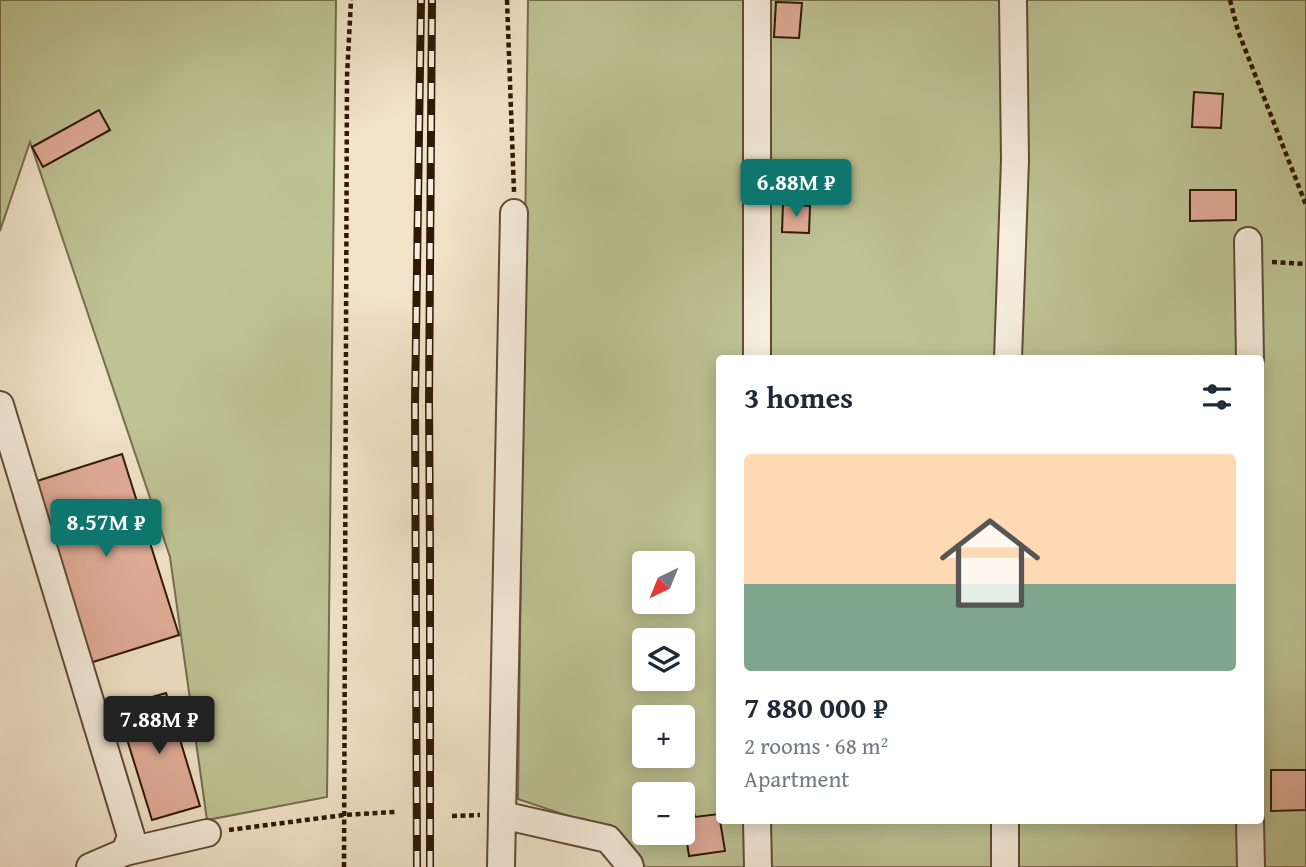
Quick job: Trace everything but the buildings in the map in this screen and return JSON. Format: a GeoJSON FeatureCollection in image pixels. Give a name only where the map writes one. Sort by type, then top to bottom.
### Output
{"type":"FeatureCollection","features":[{"type":"Feature","properties":{"kind":"street"},"geometry":{"type":"LineString","coordinates":[[757,0],[757,355]]}},
{"type":"Feature","properties":{"kind":"street"},"geometry":{"type":"LineString","coordinates":[[1008,355],[1015,160],[1013,0]]}},
{"type":"Feature","properties":{"kind":"street"},"geometry":{"type":"LineString","coordinates":[[501,867],[514,214]]}},
{"type":"Feature","properties":{"kind":"street"},"geometry":{"type":"LineString","coordinates":[[1248,251],[1250,355]]}},
{"type":"Feature","properties":{"kind":"street"},"geometry":{"type":"LineString","coordinates":[[0,405],[131,836],[125,852]]}},
{"type":"Feature","properties":{"kind":"street"},"geometry":{"type":"LineString","coordinates":[[502,815],[608,839],[629,867]]}},
{"type":"Feature","properties":{"kind":"street"},"geometry":{"type":"LineString","coordinates":[[758,824],[758,867]]}},
{"type":"Feature","properties":{"kind":"street"},"geometry":{"type":"LineString","coordinates":[[1005,824],[1005,867]]}},
{"type":"Feature","properties":{"kind":"street"},"geometry":{"type":"LineString","coordinates":[[1250,824],[1251,867]]}},
{"type":"Feature","properties":{"kind":"street"},"geometry":{"type":"LineString","coordinates":[[90,867],[125,852],[207,833]]}},
{"type":"Feature","properties":{"kind":"path"},"geometry":{"type":"LineString","coordinates":[[344,867],[346,76],[351,0]]}},
{"type":"Feature","properties":{"kind":"path"},"geometry":{"type":"LineString","coordinates":[[507,0],[514,214]]}},
{"type":"Feature","properties":{"kind":"path"},"geometry":{"type":"LineString","coordinates":[[1230,0],[1238,31],[1306,205]]}},
{"type":"Feature","properties":{"kind":"path"},"geometry":{"type":"LineString","coordinates":[[1248,251],[1306,264]]}},
{"type":"Feature","properties":{"kind":"path"},"geometry":{"type":"LineString","coordinates":[[207,833],[395,812]]}},
{"type":"Feature","properties":{"kind":"green space"},"geometry":{"type":"Polygon","coordinates":[[[0,0],[336,0],[327,797],[207,820],[170,557],[30,142],[0,231],[0,0]]]}},
{"type":"Feature","properties":{"kind":"green space"},"geometry":{"type":"Polygon","coordinates":[[[528,0],[1306,0],[1306,867],[636,867],[613,831],[518,799],[528,0]]]}},
{"type":"Feature","properties":{"kind":"railway"},"geometry":{"type":"LineString","coordinates":[[417,867],[415,403],[421,0]]}},
{"type":"Feature","properties":{"kind":"railway"},"geometry":{"type":"LineString","coordinates":[[430,867],[432,0]]}}]}
